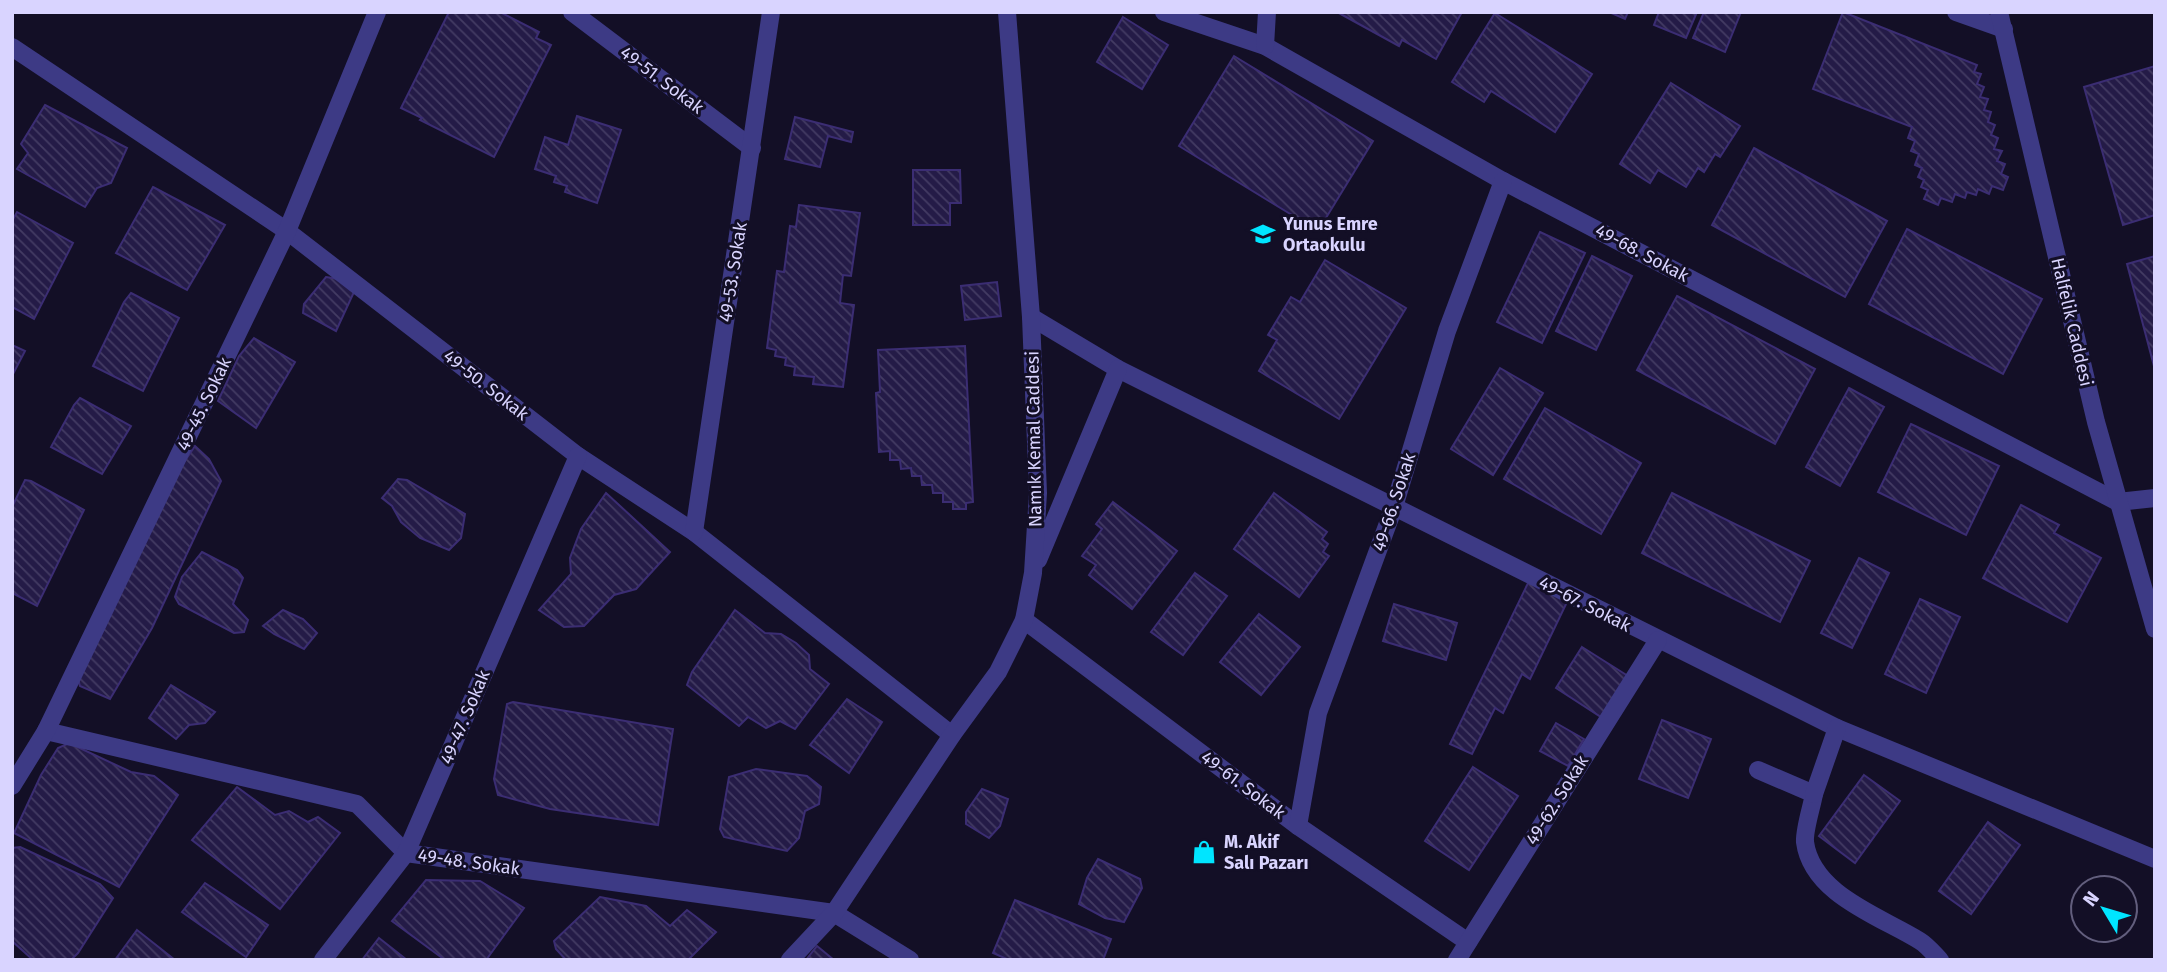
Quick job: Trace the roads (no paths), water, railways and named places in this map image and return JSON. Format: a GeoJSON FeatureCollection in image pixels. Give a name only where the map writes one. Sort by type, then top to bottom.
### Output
{"type":"FeatureCollection","features":[{"type":"Feature","properties":{"kind":"street","name":"49-45. Sokak"},"geometry":{"type":"LineString","coordinates":[[12,786],[46,731],[287,231],[377,12]]}},
{"type":"Feature","properties":{"kind":"street","name":"49-51. Sokak"},"geometry":{"type":"LineString","coordinates":[[572,12],[752,148]]}},
{"type":"Feature","properties":{"kind":"street","name":"49-53. Sokak"},"geometry":{"type":"LineString","coordinates":[[694,532],[771,12]]}},
{"type":"Feature","properties":{"kind":"street","name":"Namık Kemal Caddesi"},"geometry":{"type":"LineString","coordinates":[[790,960],[834,912],[952,735],[998,672],[1024,620],[1033,573],[1038,493],[1031,317],[1007,12]]}},
{"type":"Feature","properties":{"kind":"street","name":"49-68. Sokak"},"geometry":{"type":"LineString","coordinates":[[1164,12],[1265,46],[1503,181],[2118,502]]}},
{"type":"Feature","properties":{"kind":"street"},"geometry":{"type":"LineString","coordinates":[[1265,46],[1267,12]]}},
{"type":"Feature","properties":{"kind":"street"},"geometry":{"type":"LineString","coordinates":[[1956,12],[2002,21]]}},
{"type":"Feature","properties":{"kind":"street","name":"Halfelik Caddesi"},"geometry":{"type":"LineString","coordinates":[[2002,21],[2096,422],[2155,629]]}},
{"type":"Feature","properties":{"kind":"street","name":"49-50. Sokak"},"geometry":{"type":"LineString","coordinates":[[12,47],[287,231],[578,456],[694,532],[952,735]]}},
{"type":"Feature","properties":{"kind":"street","name":"49-66. Sokak"},"geometry":{"type":"LineString","coordinates":[[1298,827],[1318,713],[1394,507],[1447,331],[1503,181]]}},
{"type":"Feature","properties":{"kind":"street","name":"49-67. Sokak"},"geometry":{"type":"LineString","coordinates":[[1031,317],[1118,369],[1837,728],[2155,859]]}},
{"type":"Feature","properties":{"kind":"street"},"geometry":{"type":"LineString","coordinates":[[1033,573],[1118,369]]}},
{"type":"Feature","properties":{"kind":"street","name":"49-47. Sokak"},"geometry":{"type":"LineString","coordinates":[[323,960],[406,853],[578,456]]}},
{"type":"Feature","properties":{"kind":"street"},"geometry":{"type":"LineString","coordinates":[[2118,502],[2155,498]]}},
{"type":"Feature","properties":{"kind":"street","name":"49-61. Sokak"},"geometry":{"type":"LineString","coordinates":[[1024,620],[1298,827],[1468,942]]}},
{"type":"Feature","properties":{"kind":"street","name":"49-62. Sokak"},"geometry":{"type":"LineString","coordinates":[[1457,960],[1658,640]]}},
{"type":"Feature","properties":{"kind":"street"},"geometry":{"type":"LineString","coordinates":[[1837,728],[1814,794],[1805,841],[1816,871],[1829,885],[1870,915],[1922,942],[1940,960]]}},
{"type":"Feature","properties":{"kind":"street","name":"49-48. Sokak"},"geometry":{"type":"LineString","coordinates":[[46,731],[357,804],[406,853],[834,912]]}},
{"type":"Feature","properties":{"kind":"street"},"geometry":{"type":"LineString","coordinates":[[1758,770],[1814,794]]}},
{"type":"Feature","properties":{"kind":"street"},"geometry":{"type":"LineString","coordinates":[[834,912],[910,960]]}},
{"type":"Feature","properties":{"kind":"place","name":"Yunus Emre Ortaokulu"},"geometry":{"type":"Point","coordinates":[1263,234]}},
{"type":"Feature","properties":{"kind":"place","name":"M. Akif Salı Pazarı"},"geometry":{"type":"Point","coordinates":[1204,852]}}]}
